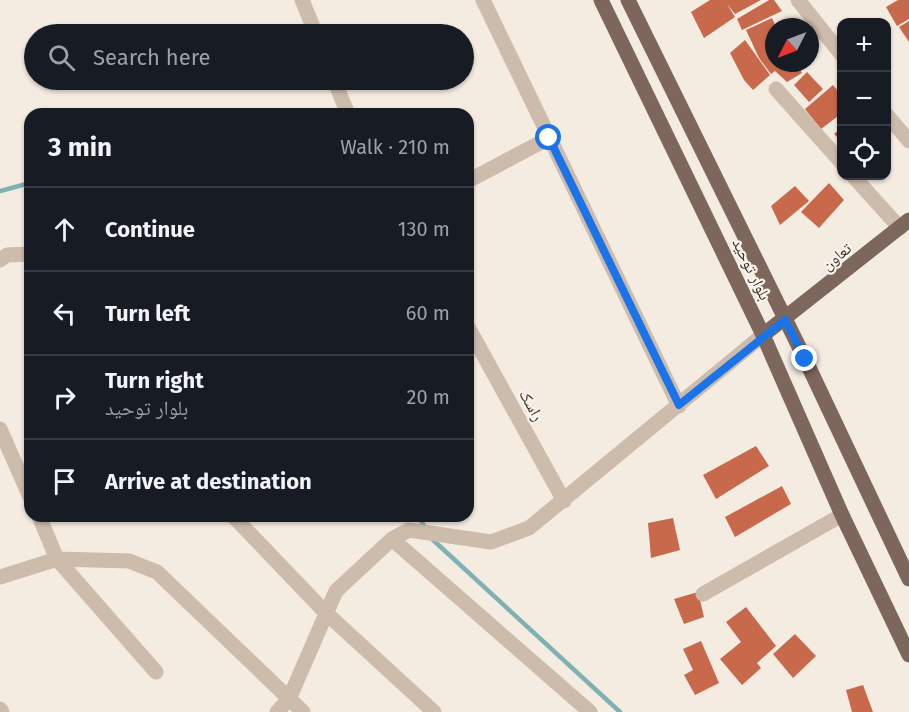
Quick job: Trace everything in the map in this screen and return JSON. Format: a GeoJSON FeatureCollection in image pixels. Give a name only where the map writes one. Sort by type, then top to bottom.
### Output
{"type":"FeatureCollection","features":[{"type":"Feature","properties":{"kind":"main road","name":"بلوار توحید"},"geometry":{"type":"LineString","coordinates":[[601,0],[763,335],[842,515],[909,655]]}},
{"type":"Feature","properties":{"kind":"main road","name":"بلوار توحید"},"geometry":{"type":"LineString","coordinates":[[628,0],[909,579]]}},
{"type":"Feature","properties":{"kind":"main road","name":"تعاون"},"geometry":{"type":"LineString","coordinates":[[763,335],[785,320],[904,224]]}},
{"type":"Feature","properties":{"kind":"street"},"geometry":{"type":"LineString","coordinates":[[302,0],[312,24]]}},
{"type":"Feature","properties":{"kind":"street"},"geometry":{"type":"LineString","coordinates":[[483,0],[679,405]]}},
{"type":"Feature","properties":{"kind":"street"},"geometry":{"type":"LineString","coordinates":[[798,0],[837,49]]}},
{"type":"Feature","properties":{"kind":"street"},"geometry":{"type":"LineString","coordinates":[[776,89],[837,157]]}},
{"type":"Feature","properties":{"kind":"street"},"geometry":{"type":"LineString","coordinates":[[338,90],[346,108]]}},
{"type":"Feature","properties":{"kind":"street"},"geometry":{"type":"LineString","coordinates":[[891,120],[909,141]]}},
{"type":"Feature","properties":{"kind":"street"},"geometry":{"type":"LineString","coordinates":[[474,178],[549,138]]}},
{"type":"Feature","properties":{"kind":"street"},"geometry":{"type":"LineString","coordinates":[[857,180],[904,224]]}},
{"type":"Feature","properties":{"kind":"street"},"geometry":{"type":"LineString","coordinates":[[0,260],[7,255],[24,254]]}},
{"type":"Feature","properties":{"kind":"street"},"geometry":{"type":"LineString","coordinates":[[277,712],[289,699],[336,591],[392,539],[409,530],[491,542],[529,528],[763,335]]}},
{"type":"Feature","properties":{"kind":"street","name":"راسک"},"geometry":{"type":"LineString","coordinates":[[474,338],[564,501]]}},
{"type":"Feature","properties":{"kind":"street"},"geometry":{"type":"LineString","coordinates":[[0,429],[24,483]]}},
{"type":"Feature","properties":{"kind":"street"},"geometry":{"type":"LineString","coordinates":[[703,594],[842,515]]}},
{"type":"Feature","properties":{"kind":"street"},"geometry":{"type":"LineString","coordinates":[[42,522],[57,559],[156,672]]}},
{"type":"Feature","properties":{"kind":"street"},"geometry":{"type":"LineString","coordinates":[[239,522],[325,612],[434,712]]}},
{"type":"Feature","properties":{"kind":"street"},"geometry":{"type":"LineString","coordinates":[[392,539],[590,712]]}},
{"type":"Feature","properties":{"kind":"street"},"geometry":{"type":"LineString","coordinates":[[0,577],[57,559],[129,561],[157,572],[303,712]]}},
{"type":"Feature","properties":{"kind":"building"},"geometry":{"type":"Polygon","coordinates":[[[710,0],[761,0],[735,14],[727,4],[735,17],[704,38],[691,12],[710,0]]]}},
{"type":"Feature","properties":{"kind":"building"},"geometry":{"type":"Polygon","coordinates":[[[769,0],[774,0],[782,11],[742,30],[737,19],[769,0]]]}},
{"type":"Feature","properties":{"kind":"building"},"geometry":{"type":"Polygon","coordinates":[[[898,0],[909,0],[909,19],[897,26],[886,7],[898,0]]]}},
{"type":"Feature","properties":{"kind":"building"},"geometry":{"type":"Polygon","coordinates":[[[765,21],[765,66],[759,58],[746,30],[765,21]]]}},
{"type":"Feature","properties":{"kind":"building"},"geometry":{"type":"Polygon","coordinates":[[[909,21],[909,42],[899,27],[909,21]]]}},
{"type":"Feature","properties":{"kind":"building"},"geometry":{"type":"Polygon","coordinates":[[[745,40],[765,68],[765,72],[770,75],[753,90],[744,80],[730,53],[745,40]]]}},
{"type":"Feature","properties":{"kind":"building"},"geometry":{"type":"Polygon","coordinates":[[[776,72],[801,72],[802,73],[787,82],[776,72]]]}},
{"type":"Feature","properties":{"kind":"building"},"geometry":{"type":"Polygon","coordinates":[[[807,72],[823,89],[809,102],[794,85],[807,72]]]}},
{"type":"Feature","properties":{"kind":"building"},"geometry":{"type":"Polygon","coordinates":[[[833,85],[837,90],[837,117],[821,129],[805,109],[833,85]]]}},
{"type":"Feature","properties":{"kind":"building"},"geometry":{"type":"Polygon","coordinates":[[[829,183],[844,200],[819,228],[801,212],[829,183]]]}},
{"type":"Feature","properties":{"kind":"building"},"geometry":{"type":"Polygon","coordinates":[[[795,186],[809,201],[780,225],[771,206],[795,186]]]}},
{"type":"Feature","properties":{"kind":"building"},"geometry":{"type":"Polygon","coordinates":[[[756,446],[769,466],[716,499],[703,475],[756,446]]]}},
{"type":"Feature","properties":{"kind":"building"},"geometry":{"type":"Polygon","coordinates":[[[782,486],[791,504],[735,537],[725,517],[782,486]]]}},
{"type":"Feature","properties":{"kind":"building"},"geometry":{"type":"Polygon","coordinates":[[[673,518],[680,550],[651,558],[648,523],[673,518]]]}},
{"type":"Feature","properties":{"kind":"building"},"geometry":{"type":"Polygon","coordinates":[[[698,592],[704,617],[684,624],[674,599],[698,592]]]}},
{"type":"Feature","properties":{"kind":"building"},"geometry":{"type":"Polygon","coordinates":[[[746,607],[776,646],[757,663],[761,668],[742,685],[720,659],[741,642],[726,622],[746,607]]]}},
{"type":"Feature","properties":{"kind":"building"},"geometry":{"type":"Polygon","coordinates":[[[795,634],[816,656],[793,678],[773,654],[795,634]]]}},
{"type":"Feature","properties":{"kind":"building"},"geometry":{"type":"Polygon","coordinates":[[[701,641],[719,683],[695,695],[684,675],[693,670],[683,649],[701,641]]]}},
{"type":"Feature","properties":{"kind":"building"},"geometry":{"type":"Polygon","coordinates":[[[863,685],[873,712],[852,712],[846,690],[863,685]]]}},
{"type":"Feature","properties":{"kind":"waterway"},"geometry":{"type":"LineString","coordinates":[[0,191],[24,185]]}},
{"type":"Feature","properties":{"kind":"waterway"},"geometry":{"type":"LineString","coordinates":[[422,522],[426,529]]}},
{"type":"Feature","properties":{"kind":"waterway"},"geometry":{"type":"LineString","coordinates":[[432,539],[620,712]]}},
{"type":"Feature","properties":{"kind":"route"},"geometry":{"type":"LineString","coordinates":[[549,138],[679,405],[763,335],[785,320],[805,359]]}}]}
